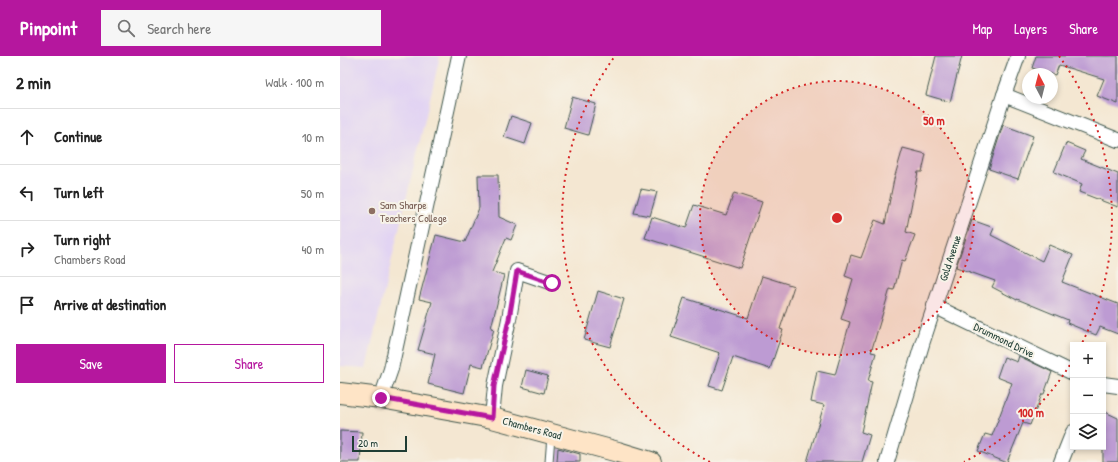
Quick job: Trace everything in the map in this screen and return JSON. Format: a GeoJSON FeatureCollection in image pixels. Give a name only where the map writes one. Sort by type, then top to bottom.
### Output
{"type":"FeatureCollection","features":[{"type":"Feature","properties":{"kind":"street"},"geometry":{"type":"LineString","coordinates":[[381,398],[391,370],[459,56]]}},
{"type":"Feature","properties":{"kind":"street","name":"Gold Avenue"},"geometry":{"type":"LineString","coordinates":[[887,462],[934,306],[1018,56]]}},
{"type":"Feature","properties":{"kind":"street"},"geometry":{"type":"LineString","coordinates":[[1004,95],[1118,140]]}},
{"type":"Feature","properties":{"kind":"street"},"geometry":{"type":"LineString","coordinates":[[492,418],[494,386],[509,319],[517,271],[552,283]]}},
{"type":"Feature","properties":{"kind":"street","name":"Drummond Drive"},"geometry":{"type":"LineString","coordinates":[[934,306],[1070,372]]}},
{"type":"Feature","properties":{"kind":"street"},"geometry":{"type":"LineString","coordinates":[[1106,384],[1118,386]]}},
{"type":"Feature","properties":{"kind":"street","name":"Chambers Road"},"geometry":{"type":"LineString","coordinates":[[340,393],[381,398],[492,418],[651,462]]}},
{"type":"Feature","properties":{"kind":"street"},"geometry":{"type":"LineString","coordinates":[[1061,462],[1070,440]]}},
{"type":"Feature","properties":{"kind":"lane"},"geometry":{"type":"LineString","coordinates":[[549,462],[551,434]]}},
{"type":"Feature","properties":{"kind":"shaded area","name":"Sam Sharpe Teachers College"},"geometry":{"type":"Polygon","coordinates":[[[340,56],[440,56],[366,368],[340,366],[340,56]]]}},
{"type":"Feature","properties":{"kind":"building"},"geometry":{"type":"Polygon","coordinates":[[[936,56],[962,56],[950,102],[926,95],[936,56]]]}},
{"type":"Feature","properties":{"kind":"building"},"geometry":{"type":"Polygon","coordinates":[[[1036,56],[1118,56],[1118,104],[1097,96],[1104,79],[1059,65],[1058,68],[1032,68],[1036,56]]]}},
{"type":"Feature","properties":{"kind":"building"},"geometry":{"type":"Polygon","coordinates":[[[572,97],[596,104],[588,135],[564,128],[572,97]]]}},
{"type":"Feature","properties":{"kind":"building"},"geometry":{"type":"Polygon","coordinates":[[[511,116],[532,123],[525,144],[504,137],[511,116]]]}},
{"type":"Feature","properties":{"kind":"building"},"geometry":{"type":"Polygon","coordinates":[[[1003,125],[1033,136],[1018,179],[989,169],[1003,125]]]}},
{"type":"Feature","properties":{"kind":"building"},"geometry":{"type":"Polygon","coordinates":[[[1066,143],[1085,151],[1081,159],[1118,174],[1118,207],[1079,192],[1082,184],[1054,172],[1066,143]]]}},
{"type":"Feature","properties":{"kind":"building"},"geometry":{"type":"Polygon","coordinates":[[[903,148],[926,154],[922,172],[918,172],[906,232],[915,235],[905,261],[902,260],[894,290],[890,289],[871,352],[876,353],[868,381],[872,382],[861,432],[870,435],[862,462],[807,462],[824,405],[811,402],[817,371],[835,375],[850,322],[841,319],[853,279],[845,276],[851,255],[861,258],[875,220],[885,224],[894,179],[903,148]]]}},
{"type":"Feature","properties":{"kind":"building"},"geometry":{"type":"Polygon","coordinates":[[[478,175],[498,175],[499,217],[517,225],[511,240],[506,238],[492,272],[504,275],[491,328],[494,329],[483,367],[471,364],[464,393],[428,384],[435,354],[418,350],[432,302],[419,299],[436,235],[465,242],[479,208],[478,175]]]}},
{"type":"Feature","properties":{"kind":"building"},"geometry":{"type":"Polygon","coordinates":[[[641,189],[657,192],[650,216],[634,213],[641,189]]]}},
{"type":"Feature","properties":{"kind":"building"},"geometry":{"type":"Polygon","coordinates":[[[734,193],[762,202],[740,268],[645,238],[652,217],[686,228],[694,205],[726,215],[734,193]]]}},
{"type":"Feature","properties":{"kind":"building"},"geometry":{"type":"Polygon","coordinates":[[[972,220],[994,228],[991,235],[1042,261],[1049,245],[1073,255],[1062,282],[1118,304],[1118,334],[1100,327],[1096,335],[1067,323],[1068,320],[1017,300],[992,287],[995,281],[956,267],[972,220]]]}},
{"type":"Feature","properties":{"kind":"building"},"geometry":{"type":"Polygon","coordinates":[[[762,276],[794,286],[780,329],[783,330],[770,369],[733,357],[722,390],[709,386],[720,353],[671,337],[684,298],[748,318],[762,276]]]}},
{"type":"Feature","properties":{"kind":"building"},"geometry":{"type":"Polygon","coordinates":[[[598,291],[624,299],[610,347],[584,340],[598,291]]]}},
{"type":"Feature","properties":{"kind":"building"},"geometry":{"type":"Polygon","coordinates":[[[1019,356],[1052,372],[1030,425],[1023,423],[1007,462],[1005,462],[978,451],[985,434],[992,436],[1012,383],[997,377],[1004,357],[1017,362],[1019,356]]]}},
{"type":"Feature","properties":{"kind":"building"},"geometry":{"type":"Polygon","coordinates":[[[526,370],[548,376],[544,393],[522,387],[526,370]]]}},
{"type":"Feature","properties":{"kind":"building"},"geometry":{"type":"Polygon","coordinates":[[[1106,412],[1118,418],[1118,462],[1103,462],[1103,450],[1106,450],[1106,412]]]}},
{"type":"Feature","properties":{"kind":"building"},"geometry":{"type":"Polygon","coordinates":[[[340,431],[362,432],[360,462],[340,462],[340,431]]]}},
{"type":"Feature","properties":{"kind":"building"},"geometry":{"type":"Polygon","coordinates":[[[558,448],[580,454],[580,462],[557,462],[558,448]]]}},
{"type":"Feature","properties":{"kind":"place","name":"Sam Sharpe Teachers College"},"geometry":{"type":"Point","coordinates":[372,211]}},
{"type":"Feature","properties":{"kind":"route"},"geometry":{"type":"LineString","coordinates":[[381,398],[492,418],[494,386],[509,319],[517,271],[552,283]]}}]}
